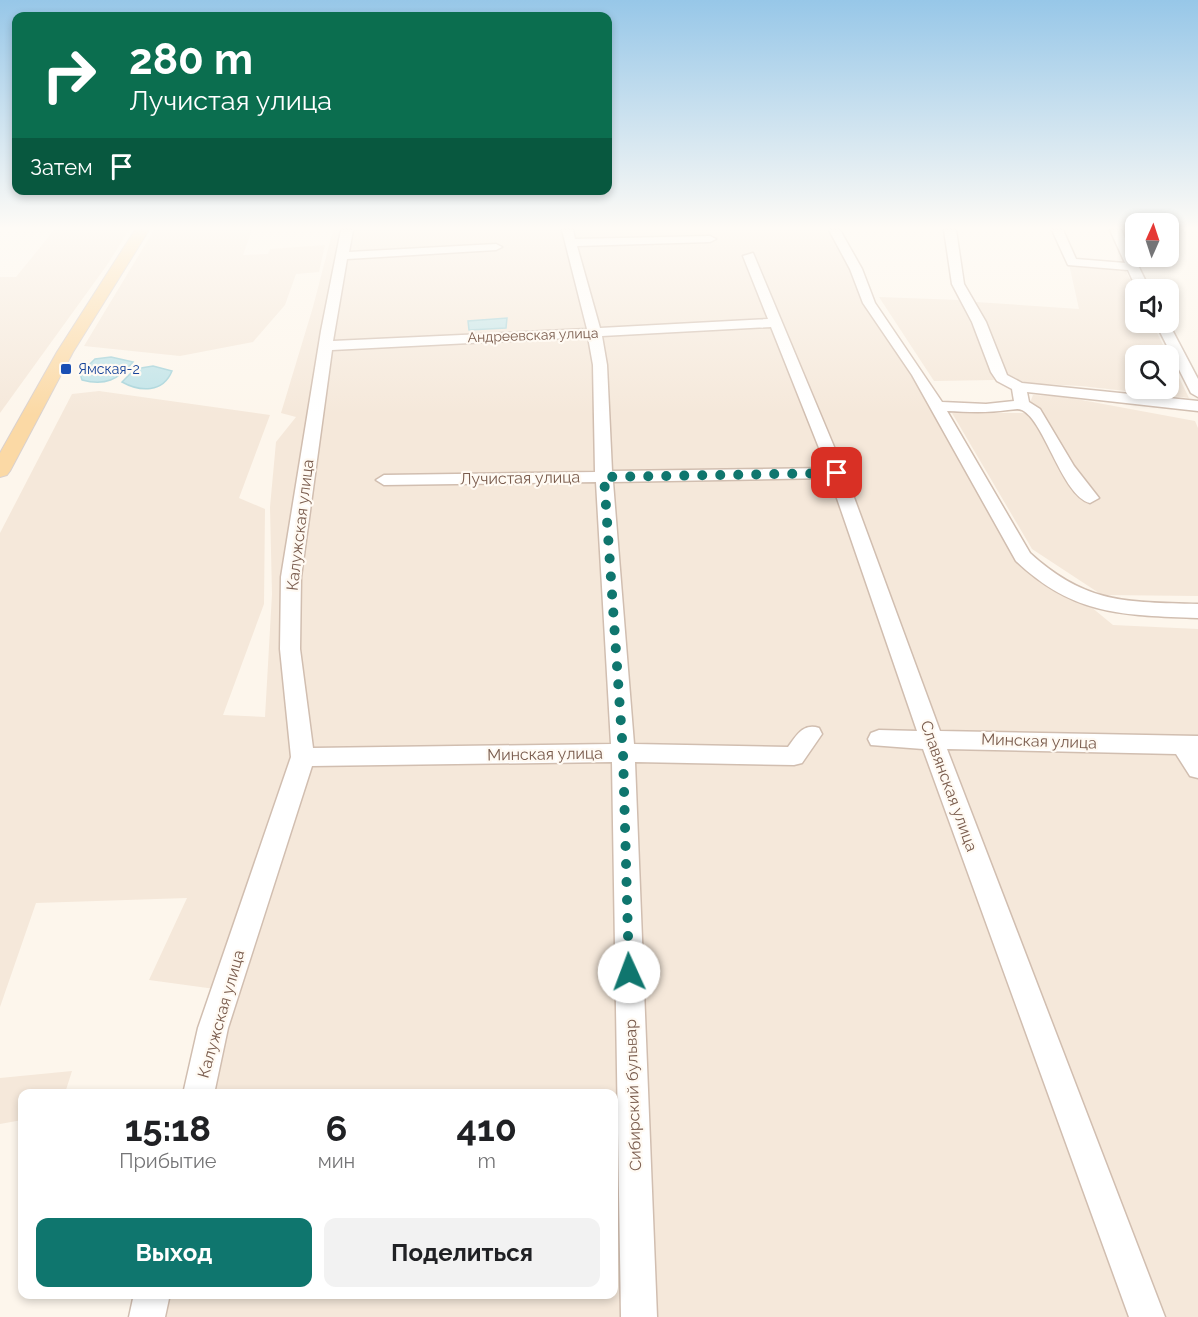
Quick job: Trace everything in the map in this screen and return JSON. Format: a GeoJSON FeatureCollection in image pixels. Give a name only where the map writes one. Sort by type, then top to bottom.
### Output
{"type":"FeatureCollection","features":[{"type":"Feature","properties":{"kind":"main road"},"geometry":{"type":"LineString","coordinates":[[0,471],[65,352],[103,291]]}},
{"type":"Feature","properties":{"kind":"street","name":"Калужская улица"},"geometry":{"type":"LineString","coordinates":[[199,1089],[213,1028],[303,757],[290,649],[291,577],[336,291]]}},
{"type":"Feature","properties":{"kind":"street","name":"Сибирский бульвар"},"geometry":{"type":"LineString","coordinates":[[583,291],[600,365],[604,477],[623,753],[639,1317]]}},
{"type":"Feature","properties":{"kind":"street","name":"Славянская улица"},"geometry":{"type":"LineString","coordinates":[[763,291],[837,473],[931,738],[1147,1317]]}},
{"type":"Feature","properties":{"kind":"street"},"geometry":{"type":"LineString","coordinates":[[865,291],[869,303],[937,405],[1023,557],[1035,569],[1067,590],[1100,605],[1198,611]]}},
{"type":"Feature","properties":{"kind":"street"},"geometry":{"type":"LineString","coordinates":[[961,291],[979,322],[1002,378],[1019,387],[1198,406]]}},
{"type":"Feature","properties":{"kind":"street","name":"Андреевская улица"},"geometry":{"type":"LineString","coordinates":[[326,346],[428,338],[776,323]]}},
{"type":"Feature","properties":{"kind":"street"},"geometry":{"type":"LineString","coordinates":[[1167,333],[1198,393]]}},
{"type":"Feature","properties":{"kind":"street"},"geometry":{"type":"LineString","coordinates":[[1019,387],[1022,404]]}},
{"type":"Feature","properties":{"kind":"street"},"geometry":{"type":"LineString","coordinates":[[937,405],[986,409],[1022,404],[1035,412],[1067,468],[1090,498]]}},
{"type":"Feature","properties":{"kind":"street","name":"Лучистая улица"},"geometry":{"type":"LineString","coordinates":[[384,480],[837,473]]}},
{"type":"Feature","properties":{"kind":"street","name":"Минская улица"},"geometry":{"type":"LineString","coordinates":[[303,757],[623,753],[794,756],[812,734]]}},
{"type":"Feature","properties":{"kind":"street","name":"Минская улица"},"geometry":{"type":"LineString","coordinates":[[879,739],[931,738],[1191,745]]}},
{"type":"Feature","properties":{"kind":"street"},"geometry":{"type":"LineString","coordinates":[[1191,745],[1198,769]]}},
{"type":"Feature","properties":{"kind":"street"},"geometry":{"type":"LineString","coordinates":[[147,1317],[151,1299]]}},
{"type":"Feature","properties":{"kind":"shaded area"},"geometry":{"type":"Polygon","coordinates":[[[0,291],[88,291],[0,413],[0,291]]]}},
{"type":"Feature","properties":{"kind":"shaded area"},"geometry":{"type":"Polygon","coordinates":[[[117,291],[290,291],[285,305],[253,342],[180,356],[84,346],[117,291]]]}},
{"type":"Feature","properties":{"kind":"shaded area"},"geometry":{"type":"Polygon","coordinates":[[[317,291],[867,291],[1010,540],[1113,625],[1198,629],[1198,1317],[138,1317],[143,1299],[618,1299],[618,1089],[192,1089],[215,989],[149,980],[187,898],[36,903],[0,1007],[0,533],[72,394],[99,391],[270,415],[239,498],[265,509],[264,604],[223,715],[265,717],[272,594],[270,507],[276,442],[296,417],[281,413],[317,291]]]}},
{"type":"Feature","properties":{"kind":"shaded area"},"geometry":{"type":"Polygon","coordinates":[[[1075,291],[1125,291],[1125,333],[1157,333],[1163,345],[1125,345],[1125,391],[1021,383],[1007,375],[976,302],[1079,309],[1075,291]]]}},
{"type":"Feature","properties":{"kind":"shaded area"},"geometry":{"type":"Polygon","coordinates":[[[879,297],[959,300],[986,354],[994,380],[934,381],[879,297]]]}},
{"type":"Feature","properties":{"kind":"shaded area"},"geometry":{"type":"Polygon","coordinates":[[[1179,378],[1189,398],[1179,397],[1179,378]]]}},
{"type":"Feature","properties":{"kind":"shaded area"},"geometry":{"type":"Polygon","coordinates":[[[1033,395],[1060,396],[1195,421],[1198,428],[1198,596],[1102,595],[1032,549],[952,413],[1026,413],[1033,395]]]}},
{"type":"Feature","properties":{"kind":"shaded area"},"geometry":{"type":"Polygon","coordinates":[[[72,1071],[66,1089],[18,1089],[18,1121],[0,1124],[0,1078],[72,1071]]]}},
{"type":"Feature","properties":{"kind":"water"},"geometry":{"type":"Polygon","coordinates":[[[507,318],[506,328],[469,330],[468,321],[507,318]]]}},
{"type":"Feature","properties":{"kind":"water"},"geometry":{"type":"Polygon","coordinates":[[[111,357],[133,362],[122,373],[110,380],[90,382],[82,380],[80,374],[95,359],[111,357]]]}},
{"type":"Feature","properties":{"kind":"water"},"geometry":{"type":"Polygon","coordinates":[[[153,366],[172,371],[168,378],[157,387],[136,388],[122,382],[135,369],[153,366]]]}},
{"type":"Feature","properties":{"kind":"place","name":"Ямская-2"},"geometry":{"type":"Point","coordinates":[66,369]}},
{"type":"Feature","properties":{"kind":"route"},"geometry":{"type":"LineString","coordinates":[[629,972],[623,753],[604,477],[837,473]]}}]}
